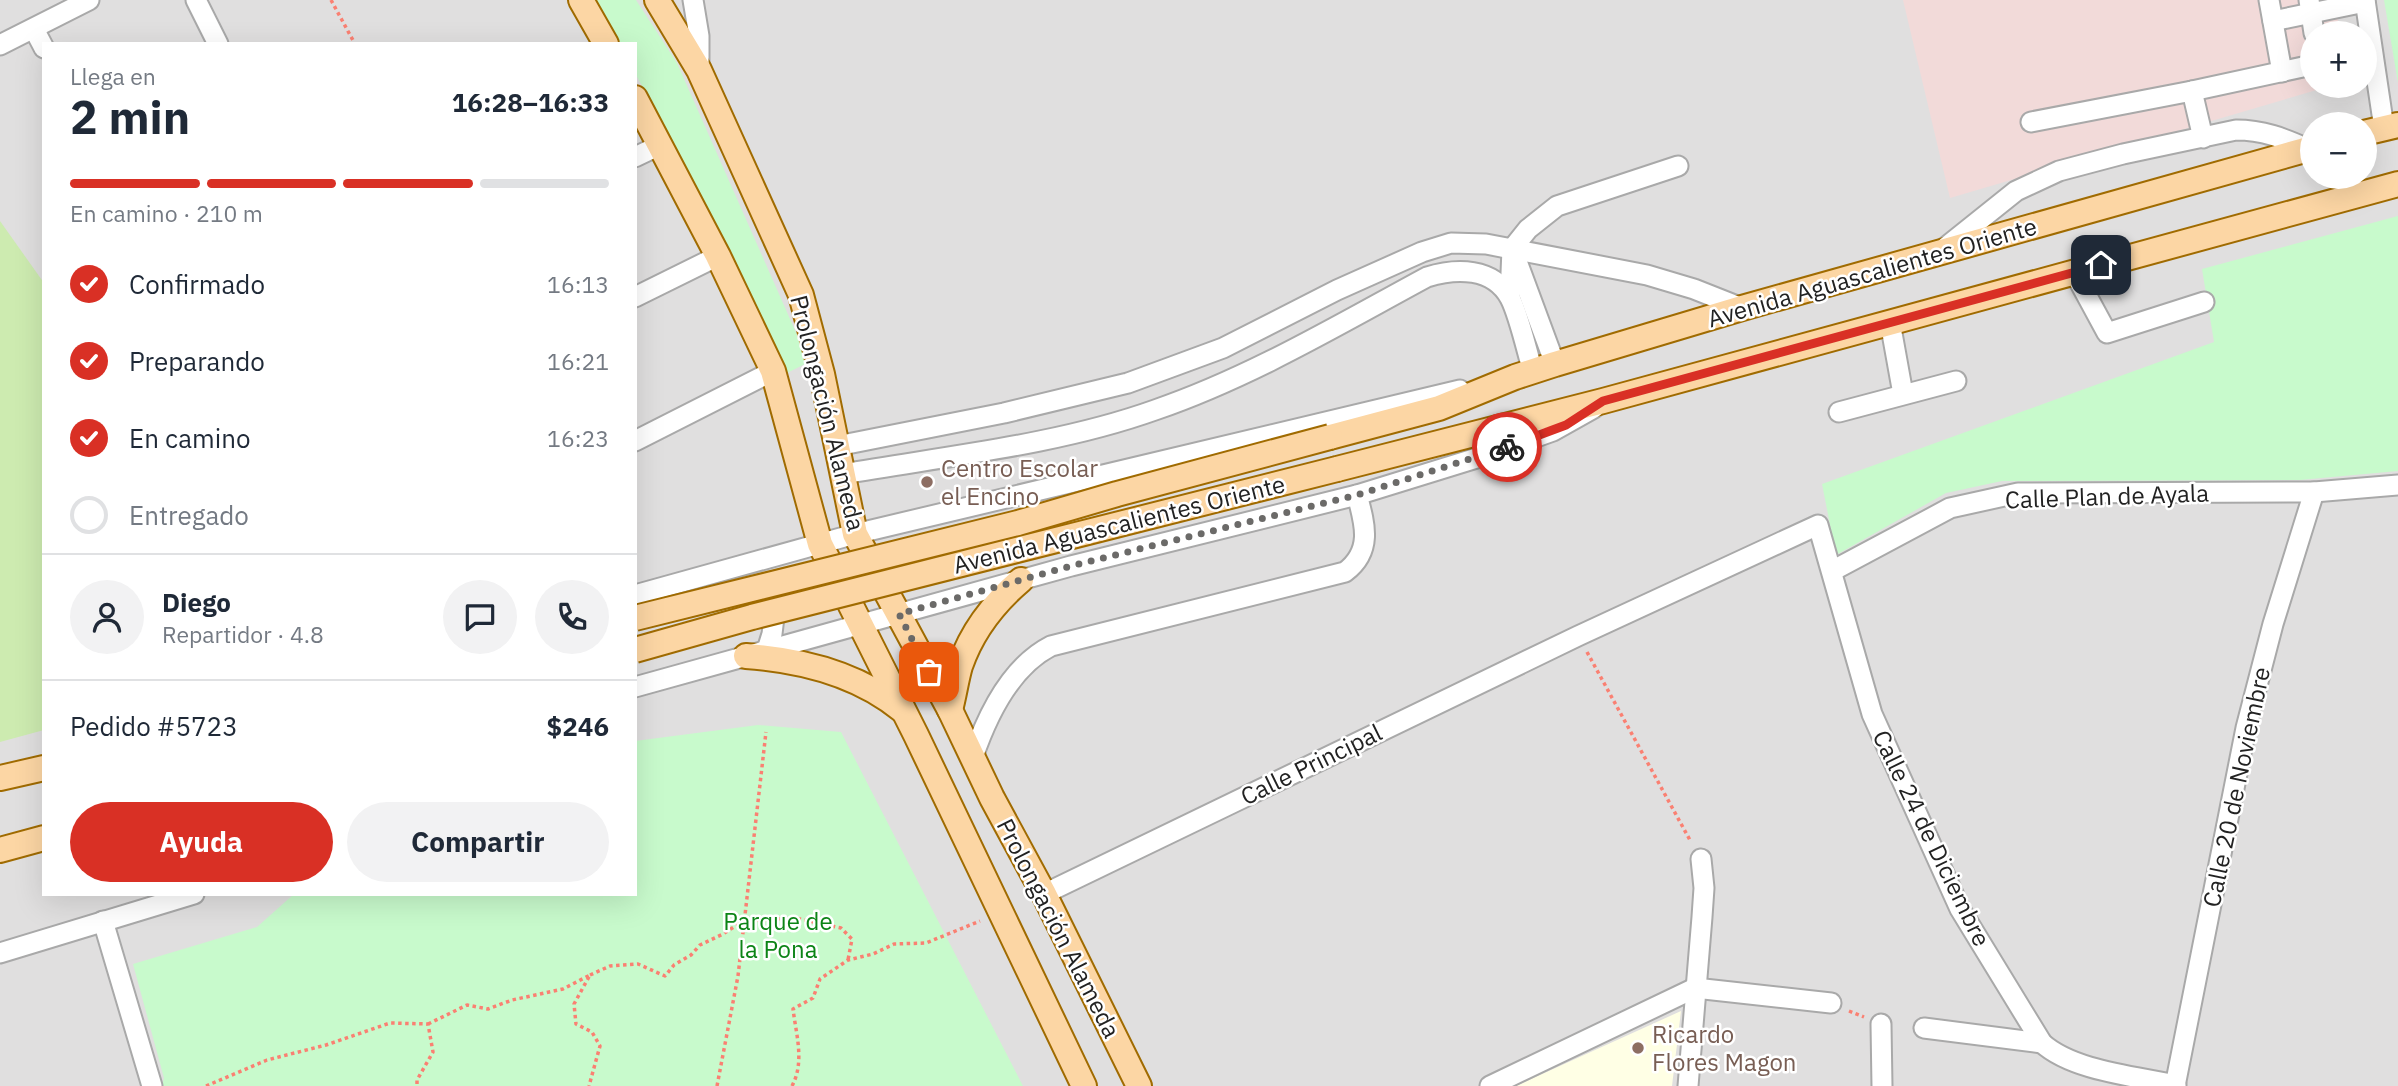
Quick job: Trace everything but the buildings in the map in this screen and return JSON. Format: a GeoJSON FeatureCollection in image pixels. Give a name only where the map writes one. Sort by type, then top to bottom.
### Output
{"type":"FeatureCollection","features":[{"type":"Feature","properties":{"kind":"main road"},"geometry":{"type":"LineString","coordinates":[[581,0],[605,42]]}},
{"type":"Feature","properties":{"kind":"main road","name":"Prolongación Alameda"},"geometry":{"type":"LineString","coordinates":[[657,0],[699,70],[801,295],[822,374],[855,534],[904,613],[973,757],[1139,1086]]}},
{"type":"Feature","properties":{"kind":"main road","name":"Prolongación Alameda"},"geometry":{"type":"LineString","coordinates":[[637,102],[719,256],[773,371],[820,544],[904,711],[1084,1086]]}},
{"type":"Feature","properties":{"kind":"main road","name":"Avenida Aguascalientes Oriente"},"geometry":{"type":"LineString","coordinates":[[637,618],[1018,523],[1439,408],[1535,371],[1742,308],[2300,151]]}},
{"type":"Feature","properties":{"kind":"main road","name":"Avenida Aguascalientes Oriente"},"geometry":{"type":"LineString","coordinates":[[637,649],[818,600],[1603,401],[2398,184]]}},
{"type":"Feature","properties":{"kind":"main road"},"geometry":{"type":"LineString","coordinates":[[950,710],[961,664],[976,632],[996,604],[1021,580]]}},
{"type":"Feature","properties":{"kind":"main road"},"geometry":{"type":"LineString","coordinates":[[757,653],[840,675],[904,711]]}},
{"type":"Feature","properties":{"kind":"main road"},"geometry":{"type":"LineString","coordinates":[[0,778],[42,768]]}},
{"type":"Feature","properties":{"kind":"main road"},"geometry":{"type":"LineString","coordinates":[[0,850],[42,839]]}},
{"type":"Feature","properties":{"kind":"street"},"geometry":{"type":"LineString","coordinates":[[0,45],[89,0]]}},
{"type":"Feature","properties":{"kind":"street"},"geometry":{"type":"LineString","coordinates":[[196,0],[217,42]]}},
{"type":"Feature","properties":{"kind":"street"},"geometry":{"type":"LineString","coordinates":[[694,0],[699,36],[699,70]]}},
{"type":"Feature","properties":{"kind":"street"},"geometry":{"type":"LineString","coordinates":[[2269,0],[2282,72]]}},
{"type":"Feature","properties":{"kind":"street"},"geometry":{"type":"LineString","coordinates":[[2273,21],[2312,16],[2365,1],[2382,129]]}},
{"type":"Feature","properties":{"kind":"street"},"geometry":{"type":"LineString","coordinates":[[34,29],[42,44]]}},
{"type":"Feature","properties":{"kind":"street"},"geometry":{"type":"LineString","coordinates":[[2031,122],[2300,68]]}},
{"type":"Feature","properties":{"kind":"street"},"geometry":{"type":"LineString","coordinates":[[2192,91],[2203,138]]}},
{"type":"Feature","properties":{"kind":"street"},"geometry":{"type":"LineString","coordinates":[[1938,253],[2016,191],[2059,171],[2123,154],[2236,130],[2273,134],[2300,144]]}},
{"type":"Feature","properties":{"kind":"street"},"geometry":{"type":"LineString","coordinates":[[637,156],[660,145]]}},
{"type":"Feature","properties":{"kind":"street"},"geometry":{"type":"LineString","coordinates":[[1535,371],[1510,297],[1512,249],[1528,229],[1557,206],[1678,166]]}},
{"type":"Feature","properties":{"kind":"street"},"geometry":{"type":"LineString","coordinates":[[837,446],[1004,413],[1128,383],[1223,348],[1336,290],[1436,246],[1466,242],[1647,275],[1694,289],[1742,308]]}},
{"type":"Feature","properties":{"kind":"street"},"geometry":{"type":"LineString","coordinates":[[1461,270],[1466,242]]}},
{"type":"Feature","properties":{"kind":"street"},"geometry":{"type":"LineString","coordinates":[[1512,249],[1535,371]]}},
{"type":"Feature","properties":{"kind":"street"},"geometry":{"type":"LineString","coordinates":[[637,297],[719,256]]}},
{"type":"Feature","properties":{"kind":"street"},"geometry":{"type":"LineString","coordinates":[[843,474],[1009,446],[1101,427],[1154,411],[1229,382],[1427,277],[1447,271],[1474,272],[1493,280],[1510,297]]}},
{"type":"Feature","properties":{"kind":"street"},"geometry":{"type":"LineString","coordinates":[[2074,272],[2107,333],[2204,302]]}},
{"type":"Feature","properties":{"kind":"street"},"geometry":{"type":"LineString","coordinates":[[1336,290],[1342,322]]}},
{"type":"Feature","properties":{"kind":"street"},"geometry":{"type":"LineString","coordinates":[[1890,322],[1903,394]]}},
{"type":"Feature","properties":{"kind":"street"},"geometry":{"type":"LineString","coordinates":[[637,440],[773,371]]}},
{"type":"Feature","properties":{"kind":"street","name":"Avenida Aguascalientes Oriente"},"geometry":{"type":"LineString","coordinates":[[637,594],[855,534],[1535,371]]}},
{"type":"Feature","properties":{"kind":"street"},"geometry":{"type":"LineString","coordinates":[[1839,412],[1956,381]]}},
{"type":"Feature","properties":{"kind":"street","name":"Avenida Aguascalientes Oriente"},"geometry":{"type":"LineString","coordinates":[[637,686],[1021,580],[1357,495],[1553,431],[1579,418],[1603,401]]}},
{"type":"Feature","properties":{"kind":"street"},"geometry":{"type":"LineString","coordinates":[[1004,413],[1009,446]]}},
{"type":"Feature","properties":{"kind":"street","name":"Calle Plan de Ayala"},"geometry":{"type":"LineString","coordinates":[[1832,571],[1950,508],[2018,493],[2315,492],[2398,485]]}},
{"type":"Feature","properties":{"kind":"street","name":"Calle 20 de Noviembre"},"geometry":{"type":"LineString","coordinates":[[2176,1086],[2246,728],[2273,624],[2315,492]]}},
{"type":"Feature","properties":{"kind":"street"},"geometry":{"type":"LineString","coordinates":[[973,757],[984,729],[1012,680],[1028,660],[1051,646],[1345,572],[1359,558],[1366,539],[1357,495]]}},
{"type":"Feature","properties":{"kind":"street"},"geometry":{"type":"LineString","coordinates":[[899,525],[887,547],[886,572],[904,613]]}},
{"type":"Feature","properties":{"kind":"street","name":"Calle 24 de Diciembre"},"geometry":{"type":"LineString","coordinates":[[1578,636],[1818,525],[1872,714],[1960,909],[2042,1043],[2055,1055],[2073,1063],[2176,1086]]}},
{"type":"Feature","properties":{"kind":"street"},"geometry":{"type":"LineString","coordinates":[[741,565],[758,574],[776,597],[772,634],[757,653]]}},
{"type":"Feature","properties":{"kind":"street","name":"Calle Principal"},"geometry":{"type":"LineString","coordinates":[[1044,894],[1578,636]]}},
{"type":"Feature","properties":{"kind":"street"},"geometry":{"type":"LineString","coordinates":[[1688,1086],[1704,888],[1701,859]]}},
{"type":"Feature","properties":{"kind":"street"},"geometry":{"type":"LineString","coordinates":[[0,953],[188,896]]}},
{"type":"Feature","properties":{"kind":"street"},"geometry":{"type":"LineString","coordinates":[[103,922],[152,1086]]}},
{"type":"Feature","properties":{"kind":"street"},"geometry":{"type":"LineString","coordinates":[[1490,1086],[1695,988],[1830,1003]]}},
{"type":"Feature","properties":{"kind":"street"},"geometry":{"type":"LineString","coordinates":[[1881,1024],[1882,1086]]}},
{"type":"Feature","properties":{"kind":"street"},"geometry":{"type":"LineString","coordinates":[[1924,1028],[2042,1043]]}},
{"type":"Feature","properties":{"kind":"path"},"geometry":{"type":"LineString","coordinates":[[331,0],[354,42]]}},
{"type":"Feature","properties":{"kind":"path"},"geometry":{"type":"LineString","coordinates":[[1578,636],[1701,859]]}},
{"type":"Feature","properties":{"kind":"path"},"geometry":{"type":"LineString","coordinates":[[717,1086],[738,976],[766,732]]}},
{"type":"Feature","properties":{"kind":"path"},"geometry":{"type":"LineString","coordinates":[[206,1086],[267,1060],[326,1045],[390,1023],[428,1024],[467,1005],[488,1009],[512,1000],[563,989],[610,966],[638,964],[665,976],[674,965],[691,955],[700,945],[743,921],[795,918],[841,928],[852,939],[848,960]]}},
{"type":"Feature","properties":{"kind":"path"},"geometry":{"type":"LineString","coordinates":[[792,1086],[796,1080],[800,1044],[793,1009],[813,998],[820,979],[848,960],[873,954],[894,944],[926,943],[983,920]]}},
{"type":"Feature","properties":{"kind":"path"},"geometry":{"type":"LineString","coordinates":[[589,1086],[600,1046],[593,1032],[576,1024],[574,1004],[590,975]]}},
{"type":"Feature","properties":{"kind":"path"},"geometry":{"type":"LineString","coordinates":[[417,1086],[417,1080],[433,1052],[428,1024]]}},
{"type":"Feature","properties":{"kind":"shaded area"},"geometry":{"type":"Polygon","coordinates":[[[0,0],[2398,0],[2398,1086],[0,1086],[0,0]]]}},
{"type":"Feature","properties":{"kind":"shaded area"},"geometry":{"type":"Polygon","coordinates":[[[1903,0],[2335,0],[2338,21],[2300,21],[2300,95],[1950,198],[1903,0]]]}},
{"type":"Feature","properties":{"kind":"shaded area","name":"Ricardo Flores Magon"},"geometry":{"type":"Polygon","coordinates":[[[1681,1011],[1672,1086],[1516,1086],[1681,1011]]]}},
{"type":"Feature","properties":{"kind":"green space"},"geometry":{"type":"Polygon","coordinates":[[[593,0],[636,0],[677,63],[809,362],[781,376],[683,162],[637,77],[637,42],[618,42],[593,0]]]}},
{"type":"Feature","properties":{"kind":"green space"},"geometry":{"type":"Polygon","coordinates":[[[2384,0],[2398,0],[2398,83],[2384,0]]]}},
{"type":"Feature","properties":{"kind":"green space"},"geometry":{"type":"Polygon","coordinates":[[[2398,216],[2398,471],[2300,480],[2002,481],[1946,493],[1836,555],[1822,484],[2214,342],[2202,269],[2398,216]]]}},
{"type":"Feature","properties":{"kind":"green space"},"geometry":{"type":"Polygon","coordinates":[[[0,221],[42,280],[42,731],[0,742],[0,221]]]}},
{"type":"Feature","properties":{"kind":"green space","name":"Parque de la Pona"},"geometry":{"type":"Polygon","coordinates":[[[758,725],[841,732],[1023,1086],[162,1086],[164,1078],[133,964],[257,927],[292,896],[637,896],[637,741],[758,725]]]}},
{"type":"Feature","properties":{"kind":"way so far"},"geometry":{"type":"LineString","coordinates":[[929,672],[899,614],[1071,566],[1357,495],[1507,447]]}},
{"type":"Feature","properties":{"kind":"place","name":"Centro Escolar el Encino"},"geometry":{"type":"Point","coordinates":[927,482]}},
{"type":"Feature","properties":{"kind":"place","name":"Ricardo Flores Magon"},"geometry":{"type":"Point","coordinates":[1638,1048]}},
{"type":"Feature","properties":{"kind":"route"},"geometry":{"type":"LineString","coordinates":[[1507,447],[1566,425],[1603,401],[2101,265]]}}]}
